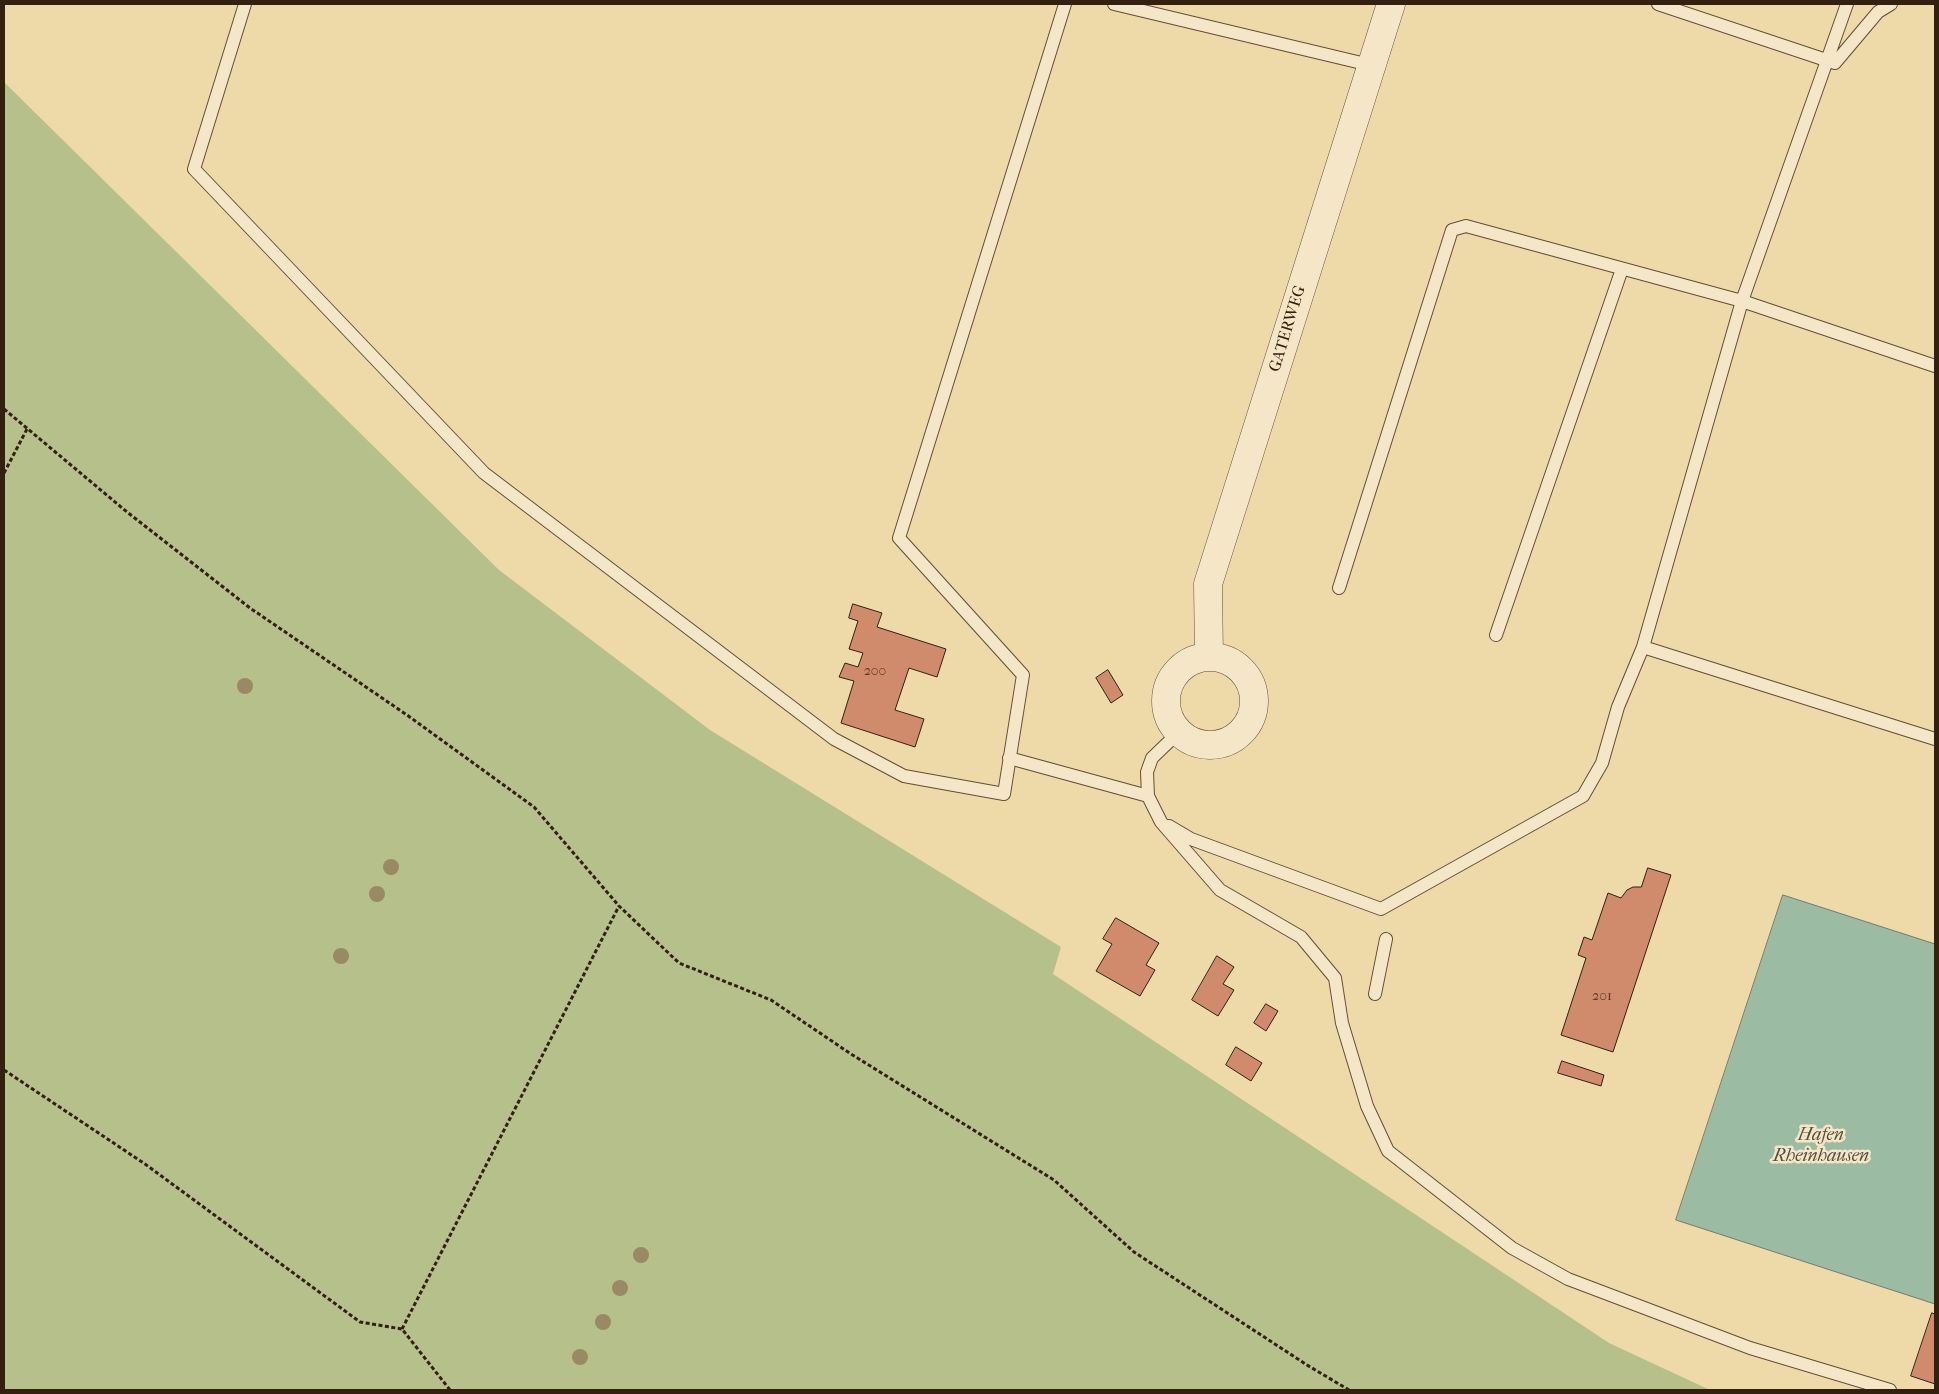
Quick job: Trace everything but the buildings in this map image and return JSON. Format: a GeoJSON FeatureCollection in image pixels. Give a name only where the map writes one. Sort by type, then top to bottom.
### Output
{"type":"FeatureCollection","features":[{"type":"Feature","properties":{"kind":"street","name":"GATERWEG"},"geometry":{"type":"LineString","coordinates":[[1210,657],[1208,584],[1370,65],[1391,4]]}},
{"type":"Feature","properties":{"kind":"street"},"geometry":{"type":"LineString","coordinates":[[1210,657],[1223,659],[1235,666],[1245,676],[1251,688],[1254,702],[1251,715],[1245,727],[1236,737],[1224,743],[1210,746],[1196,744],[1179,732],[1168,715],[1166,702],[1168,688],[1174,676],[1184,666],[1196,660],[1210,657]]}},
{"type":"Feature","properties":{"kind":"lane"},"geometry":{"type":"LineString","coordinates":[[245,4],[194,169],[484,473],[834,739],[904,776],[1004,794],[1023,675],[898,538],[1065,4]]}},
{"type":"Feature","properties":{"kind":"lane"},"geometry":{"type":"LineString","coordinates":[[1114,4],[1370,65]]}},
{"type":"Feature","properties":{"kind":"lane"},"geometry":{"type":"LineString","coordinates":[[1658,4],[1835,63],[1878,12],[1891,4]]}},
{"type":"Feature","properties":{"kind":"lane"},"geometry":{"type":"LineString","coordinates":[[1161,822],[1191,839],[1381,909],[1583,796],[1602,763],[1618,707],[1643,647],[1742,302],[1847,4]]}},
{"type":"Feature","properties":{"kind":"lane"},"geometry":{"type":"LineString","coordinates":[[1339,588],[1452,230],[1466,226],[1742,302],[1935,366]]}},
{"type":"Feature","properties":{"kind":"lane"},"geometry":{"type":"LineString","coordinates":[[1496,635],[1622,269]]}},
{"type":"Feature","properties":{"kind":"lane"},"geometry":{"type":"LineString","coordinates":[[1643,647],[1935,739]]}},
{"type":"Feature","properties":{"kind":"lane"},"geometry":{"type":"LineString","coordinates":[[1179,732],[1152,758],[1147,772],[1148,796],[1161,822],[1220,890],[1302,937],[1335,978],[1342,1023],[1367,1106],[1388,1151],[1512,1248],[1568,1279],[1741,1345],[1890,1390]]}},
{"type":"Feature","properties":{"kind":"lane"},"geometry":{"type":"LineString","coordinates":[[1009,758],[1148,796]]}},
{"type":"Feature","properties":{"kind":"lane"},"geometry":{"type":"LineString","coordinates":[[1375,994],[1386,939]]}},
{"type":"Feature","properties":{"kind":"path"},"geometry":{"type":"LineString","coordinates":[[4,409],[127,512],[250,608],[407,716],[534,807],[619,906],[679,963],[771,1000],[851,1054],[1054,1180],[1134,1252],[1348,1390]]}},
{"type":"Feature","properties":{"kind":"path"},"geometry":{"type":"LineString","coordinates":[[4,473],[27,429]]}},
{"type":"Feature","properties":{"kind":"path"},"geometry":{"type":"LineString","coordinates":[[402,1329],[619,906]]}},
{"type":"Feature","properties":{"kind":"path"},"geometry":{"type":"LineString","coordinates":[[4,1070],[145,1164],[360,1322],[402,1329],[450,1390]]}},
{"type":"Feature","properties":{"kind":"shaded area"},"geometry":{"type":"Polygon","coordinates":[[[4,82],[499,570],[710,730],[1061,947],[1053,974],[1609,1343],[1710,1390],[4,1390],[4,82]]]}},
{"type":"Feature","properties":{"kind":"water","name":"Hafen Rheinhausen"},"geometry":{"type":"Polygon","coordinates":[[[1783,895],[1935,944],[1935,1304],[1676,1220],[1783,895]]]}}]}
